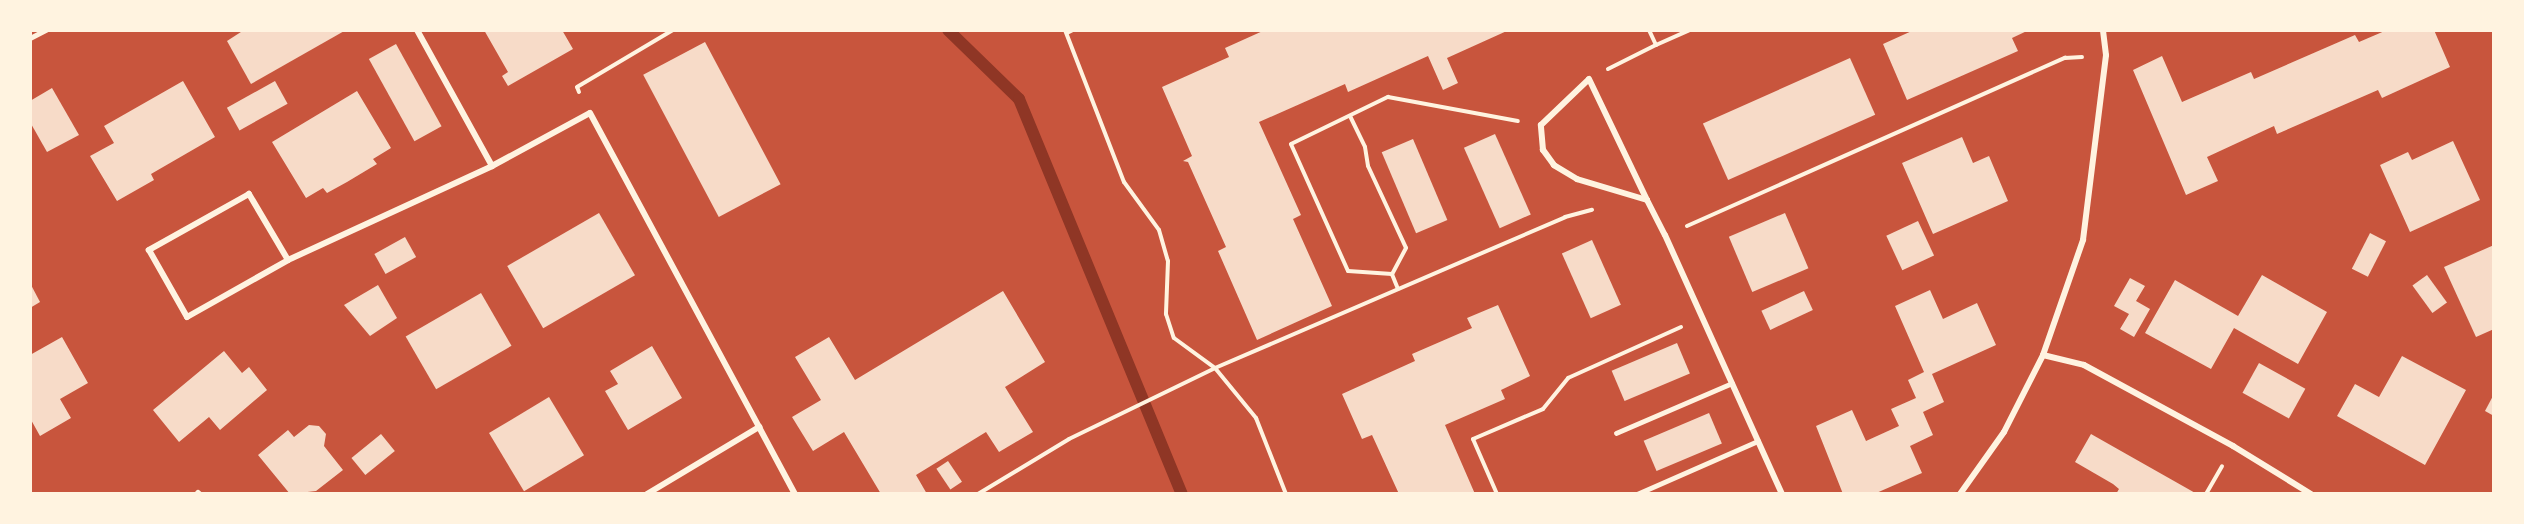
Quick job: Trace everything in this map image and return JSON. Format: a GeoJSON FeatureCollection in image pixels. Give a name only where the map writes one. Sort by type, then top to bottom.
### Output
{"type":"FeatureCollection","features":[{"type":"Feature","properties":{"kind":"street"},"geometry":{"type":"LineString","coordinates":[[417,30],[492,166]]}},
{"type":"Feature","properties":{"kind":"street"},"geometry":{"type":"LineString","coordinates":[[1960,494],[2004,432],[2043,355],[2082,240],[2106,55],[2103,30]]}},
{"type":"Feature","properties":{"kind":"street"},"geometry":{"type":"LineString","coordinates":[[1647,200],[1577,179],[1554,165],[1543,150],[1541,125],[1589,79],[1665,235],[1782,494]]}},
{"type":"Feature","properties":{"kind":"street"},"geometry":{"type":"LineString","coordinates":[[288,260],[249,194],[149,250],[187,317],[288,260],[492,166],[590,113],[795,494]]}},
{"type":"Feature","properties":{"kind":"street"},"geometry":{"type":"LineString","coordinates":[[2043,355],[2084,365],[2233,446],[2311,494]]}},
{"type":"Feature","properties":{"kind":"street"},"geometry":{"type":"LineString","coordinates":[[647,494],[759,427]]}},
{"type":"Feature","properties":{"kind":"lane"},"geometry":{"type":"LineString","coordinates":[[30,38],[46,30]]}},
{"type":"Feature","properties":{"kind":"lane"},"geometry":{"type":"LineString","coordinates":[[1616,432],[1732,383]]}},
{"type":"Feature","properties":{"kind":"lane"},"geometry":{"type":"LineString","coordinates":[[1637,494],[1758,441]]}},
{"type":"Feature","properties":{"kind":"path"},"geometry":{"type":"LineString","coordinates":[[590,113],[577,87],[673,30]]}},
{"type":"Feature","properties":{"kind":"path"},"geometry":{"type":"LineString","coordinates":[[1073,30],[1066,31],[1124,182],[1159,230],[1168,261],[1166,314],[1174,338],[1215,369],[1256,418],[1286,494]]}},
{"type":"Feature","properties":{"kind":"path"},"geometry":{"type":"LineString","coordinates":[[1649,30],[1656,45]]}},
{"type":"Feature","properties":{"kind":"path"},"geometry":{"type":"LineString","coordinates":[[1589,79],[1689,30]]}},
{"type":"Feature","properties":{"kind":"path"},"geometry":{"type":"LineString","coordinates":[[1665,235],[2065,58],[2106,55]]}},
{"type":"Feature","properties":{"kind":"path"},"geometry":{"type":"LineString","coordinates":[[1392,274],[1348,271],[1291,144],[1388,98],[1541,125]]}},
{"type":"Feature","properties":{"kind":"path"},"geometry":{"type":"LineString","coordinates":[[1350,116],[1365,147],[1368,166],[1406,248],[1392,274]]}},
{"type":"Feature","properties":{"kind":"path"},"geometry":{"type":"LineString","coordinates":[[978,494],[1069,439],[1177,386],[1565,217],[1595,209]]}},
{"type":"Feature","properties":{"kind":"path"},"geometry":{"type":"LineString","coordinates":[[1392,274],[1398,289]]}},
{"type":"Feature","properties":{"kind":"path"},"geometry":{"type":"LineString","coordinates":[[1497,494],[1473,439],[1543,409],[1568,378],[1702,317]]}},
{"type":"Feature","properties":{"kind":"path"},"geometry":{"type":"LineString","coordinates":[[2206,494],[2233,446]]}},
{"type":"Feature","properties":{"kind":"building"},"geometry":{"type":"Polygon","coordinates":[[[244,30],[346,30],[251,84],[227,41],[244,30]]]}},
{"type":"Feature","properties":{"kind":"building"},"geometry":{"type":"Polygon","coordinates":[[[484,30],[562,30],[573,49],[508,86],[502,76],[508,72],[484,30]]]}},
{"type":"Feature","properties":{"kind":"building"},"geometry":{"type":"Polygon","coordinates":[[[1265,30],[1509,30],[1447,58],[1458,83],[1443,90],[1428,56],[1348,92],[1345,84],[1259,122],[1301,215],[1293,219],[1332,306],[1257,340],[1218,251],[1226,247],[1188,162],[1183,161],[1192,156],[1162,87],[1229,57],[1225,48],[1265,30]]]}},
{"type":"Feature","properties":{"kind":"building"},"geometry":{"type":"Polygon","coordinates":[[[1914,30],[2029,30],[2012,38],[2018,51],[1907,100],[1883,44],[1914,30]]]}},
{"type":"Feature","properties":{"kind":"building"},"geometry":{"type":"Polygon","coordinates":[[[2387,30],[2434,30],[2450,67],[2382,98],[2378,90],[2277,134],[2274,126],[2207,157],[2218,181],[2186,195],[2133,70],[2162,56],[2182,102],[2251,72],[2254,79],[2355,35],[2359,42],[2387,30]]]}},
{"type":"Feature","properties":{"kind":"building"},"geometry":{"type":"Polygon","coordinates":[[[705,42],[781,184],[719,217],[643,75],[705,42]]]}},
{"type":"Feature","properties":{"kind":"building"},"geometry":{"type":"Polygon","coordinates":[[[396,44],[442,126],[414,141],[369,59],[396,44]]]}},
{"type":"Feature","properties":{"kind":"building"},"geometry":{"type":"Polygon","coordinates":[[[1850,58],[1875,115],[1728,180],[1703,123],[1850,58]]]}},
{"type":"Feature","properties":{"kind":"building"},"geometry":{"type":"Polygon","coordinates":[[[183,81],[215,137],[151,174],[154,180],[117,201],[90,156],[114,143],[104,126],[183,81]]]}},
{"type":"Feature","properties":{"kind":"building"},"geometry":{"type":"Polygon","coordinates":[[[275,81],[288,104],[240,130],[227,108],[275,81]]]}},
{"type":"Feature","properties":{"kind":"building"},"geometry":{"type":"Polygon","coordinates":[[[52,88],[79,135],[47,152],[30,122],[30,101],[52,88]]]}},
{"type":"Feature","properties":{"kind":"building"},"geometry":{"type":"Polygon","coordinates":[[[357,91],[391,148],[373,159],[377,164],[347,182],[327,193],[323,188],[306,198],[272,142],[357,91]]]}},
{"type":"Feature","properties":{"kind":"building"},"geometry":{"type":"Polygon","coordinates":[[[1495,134],[1531,214],[1500,228],[1464,148],[1495,134]]]}},
{"type":"Feature","properties":{"kind":"building"},"geometry":{"type":"Polygon","coordinates":[[[1962,137],[1973,163],[1989,156],[2008,201],[1933,234],[1902,163],[1962,137]]]}},
{"type":"Feature","properties":{"kind":"building"},"geometry":{"type":"Polygon","coordinates":[[[1413,139],[1447,220],[1416,233],[1382,152],[1413,139]]]}},
{"type":"Feature","properties":{"kind":"building"},"geometry":{"type":"Polygon","coordinates":[[[2453,141],[2480,200],[2410,232],[2380,165],[2408,152],[2412,160],[2453,141]]]}},
{"type":"Feature","properties":{"kind":"building"},"geometry":{"type":"Polygon","coordinates":[[[599,213],[635,275],[543,328],[507,266],[599,213]]]}},
{"type":"Feature","properties":{"kind":"building"},"geometry":{"type":"Polygon","coordinates":[[[1785,213],[1808,268],[1752,292],[1729,237],[1785,213]]]}},
{"type":"Feature","properties":{"kind":"building"},"geometry":{"type":"Polygon","coordinates":[[[1918,221],[1934,255],[1902,270],[1886,236],[1918,221]]]}},
{"type":"Feature","properties":{"kind":"building"},"geometry":{"type":"Polygon","coordinates":[[[2370,233],[2386,241],[2368,277],[2352,269],[2370,233]]]}},
{"type":"Feature","properties":{"kind":"building"},"geometry":{"type":"Polygon","coordinates":[[[405,237],[416,257],[386,274],[374,254],[405,237]]]}},
{"type":"Feature","properties":{"kind":"building"},"geometry":{"type":"Polygon","coordinates":[[[1592,240],[1621,305],[1591,318],[1562,253],[1592,240]]]}},
{"type":"Feature","properties":{"kind":"building"},"geometry":{"type":"Polygon","coordinates":[[[2494,245],[2494,329],[2476,337],[2444,267],[2494,245]]]}},
{"type":"Feature","properties":{"kind":"building"},"geometry":{"type":"Polygon","coordinates":[[[2262,275],[2327,312],[2298,364],[2234,328],[2211,369],[2145,333],[2175,280],[2238,316],[2262,275]]]}},
{"type":"Feature","properties":{"kind":"building"},"geometry":{"type":"Polygon","coordinates":[[[2427,275],[2447,303],[2432,313],[2412,286],[2427,275]]]}},
{"type":"Feature","properties":{"kind":"building"},"geometry":{"type":"Polygon","coordinates":[[[2130,278],[2145,286],[2136,301],[2150,309],[2134,337],[2120,329],[2129,314],[2114,306],[2130,278]]]}},
{"type":"Feature","properties":{"kind":"building"},"geometry":{"type":"Polygon","coordinates":[[[30,283],[40,302],[30,308],[30,283]]]}},
{"type":"Feature","properties":{"kind":"building"},"geometry":{"type":"Polygon","coordinates":[[[378,285],[397,318],[370,336],[344,305],[378,285]]]}},
{"type":"Feature","properties":{"kind":"building"},"geometry":{"type":"Polygon","coordinates":[[[1930,290],[1943,319],[1977,303],[1996,345],[1932,374],[1944,402],[1923,412],[1933,435],[1910,446],[1922,473],[1874,494],[1843,494],[1816,426],[1852,410],[1866,441],[1899,426],[1891,409],[1916,398],[1908,380],[1924,372],[1895,306],[1930,290]]]}},
{"type":"Feature","properties":{"kind":"building"},"geometry":{"type":"Polygon","coordinates":[[[1003,291],[1045,362],[1005,387],[1033,432],[999,452],[986,432],[916,475],[927,494],[881,494],[844,432],[813,451],[792,417],[821,400],[795,357],[829,337],[855,380],[1003,291]]]}},
{"type":"Feature","properties":{"kind":"building"},"geometry":{"type":"Polygon","coordinates":[[[1804,291],[1813,310],[1770,330],[1761,311],[1804,291]]]}},
{"type":"Feature","properties":{"kind":"building"},"geometry":{"type":"Polygon","coordinates":[[[481,293],[512,346],[436,389],[406,336],[481,293]]]}},
{"type":"Feature","properties":{"kind":"building"},"geometry":{"type":"Polygon","coordinates":[[[1498,305],[1530,376],[1501,390],[1505,399],[1445,425],[1475,494],[1399,494],[1372,435],[1362,439],[1342,394],[1415,361],[1412,354],[1472,328],[1467,318],[1498,305]]]}},
{"type":"Feature","properties":{"kind":"building"},"geometry":{"type":"Polygon","coordinates":[[[62,337],[88,383],[60,399],[71,418],[40,436],[30,418],[30,355],[62,337]]]}},
{"type":"Feature","properties":{"kind":"building"},"geometry":{"type":"Polygon","coordinates":[[[1677,343],[1690,373],[1625,401],[1612,371],[1677,343]]]}},
{"type":"Feature","properties":{"kind":"building"},"geometry":{"type":"Polygon","coordinates":[[[652,346],[682,398],[628,430],[605,391],[618,384],[610,371],[652,346]]]}},
{"type":"Feature","properties":{"kind":"building"},"geometry":{"type":"Polygon","coordinates":[[[224,351],[242,373],[249,367],[267,390],[220,430],[209,417],[179,442],[153,410],[224,351]]]}},
{"type":"Feature","properties":{"kind":"building"},"geometry":{"type":"Polygon","coordinates":[[[2402,356],[2466,390],[2425,465],[2337,416],[2355,384],[2379,397],[2402,356]]]}},
{"type":"Feature","properties":{"kind":"building"},"geometry":{"type":"Polygon","coordinates":[[[2259,363],[2305,389],[2289,418],[2243,393],[2259,363]]]}},
{"type":"Feature","properties":{"kind":"building"},"geometry":{"type":"Polygon","coordinates":[[[2494,394],[2494,416],[2485,411],[2494,394]]]}},
{"type":"Feature","properties":{"kind":"building"},"geometry":{"type":"Polygon","coordinates":[[[549,397],[584,455],[524,491],[489,433],[549,397]]]}},
{"type":"Feature","properties":{"kind":"building"},"geometry":{"type":"Polygon","coordinates":[[[1709,413],[1722,443],[1657,471],[1644,441],[1709,413]]]}},
{"type":"Feature","properties":{"kind":"building"},"geometry":{"type":"Polygon","coordinates":[[[309,425],[319,426],[326,434],[324,446],[343,470],[316,491],[290,494],[258,455],[288,430],[294,437],[309,425]]]}},
{"type":"Feature","properties":{"kind":"building"},"geometry":{"type":"Polygon","coordinates":[[[381,434],[395,451],[365,475],[351,458],[381,434]]]}},
{"type":"Feature","properties":{"kind":"building"},"geometry":{"type":"Polygon","coordinates":[[[2091,434],[2197,494],[2116,494],[2119,489],[2113,484],[2075,462],[2091,434]]]}},
{"type":"Feature","properties":{"kind":"building"},"geometry":{"type":"Polygon","coordinates":[[[948,461],[962,482],[950,490],[936,469],[948,461]]]}},
{"type":"Feature","properties":{"kind":"waterway"},"geometry":{"type":"LineString","coordinates":[[948,30],[1019,99],[1182,494]]}}]}
